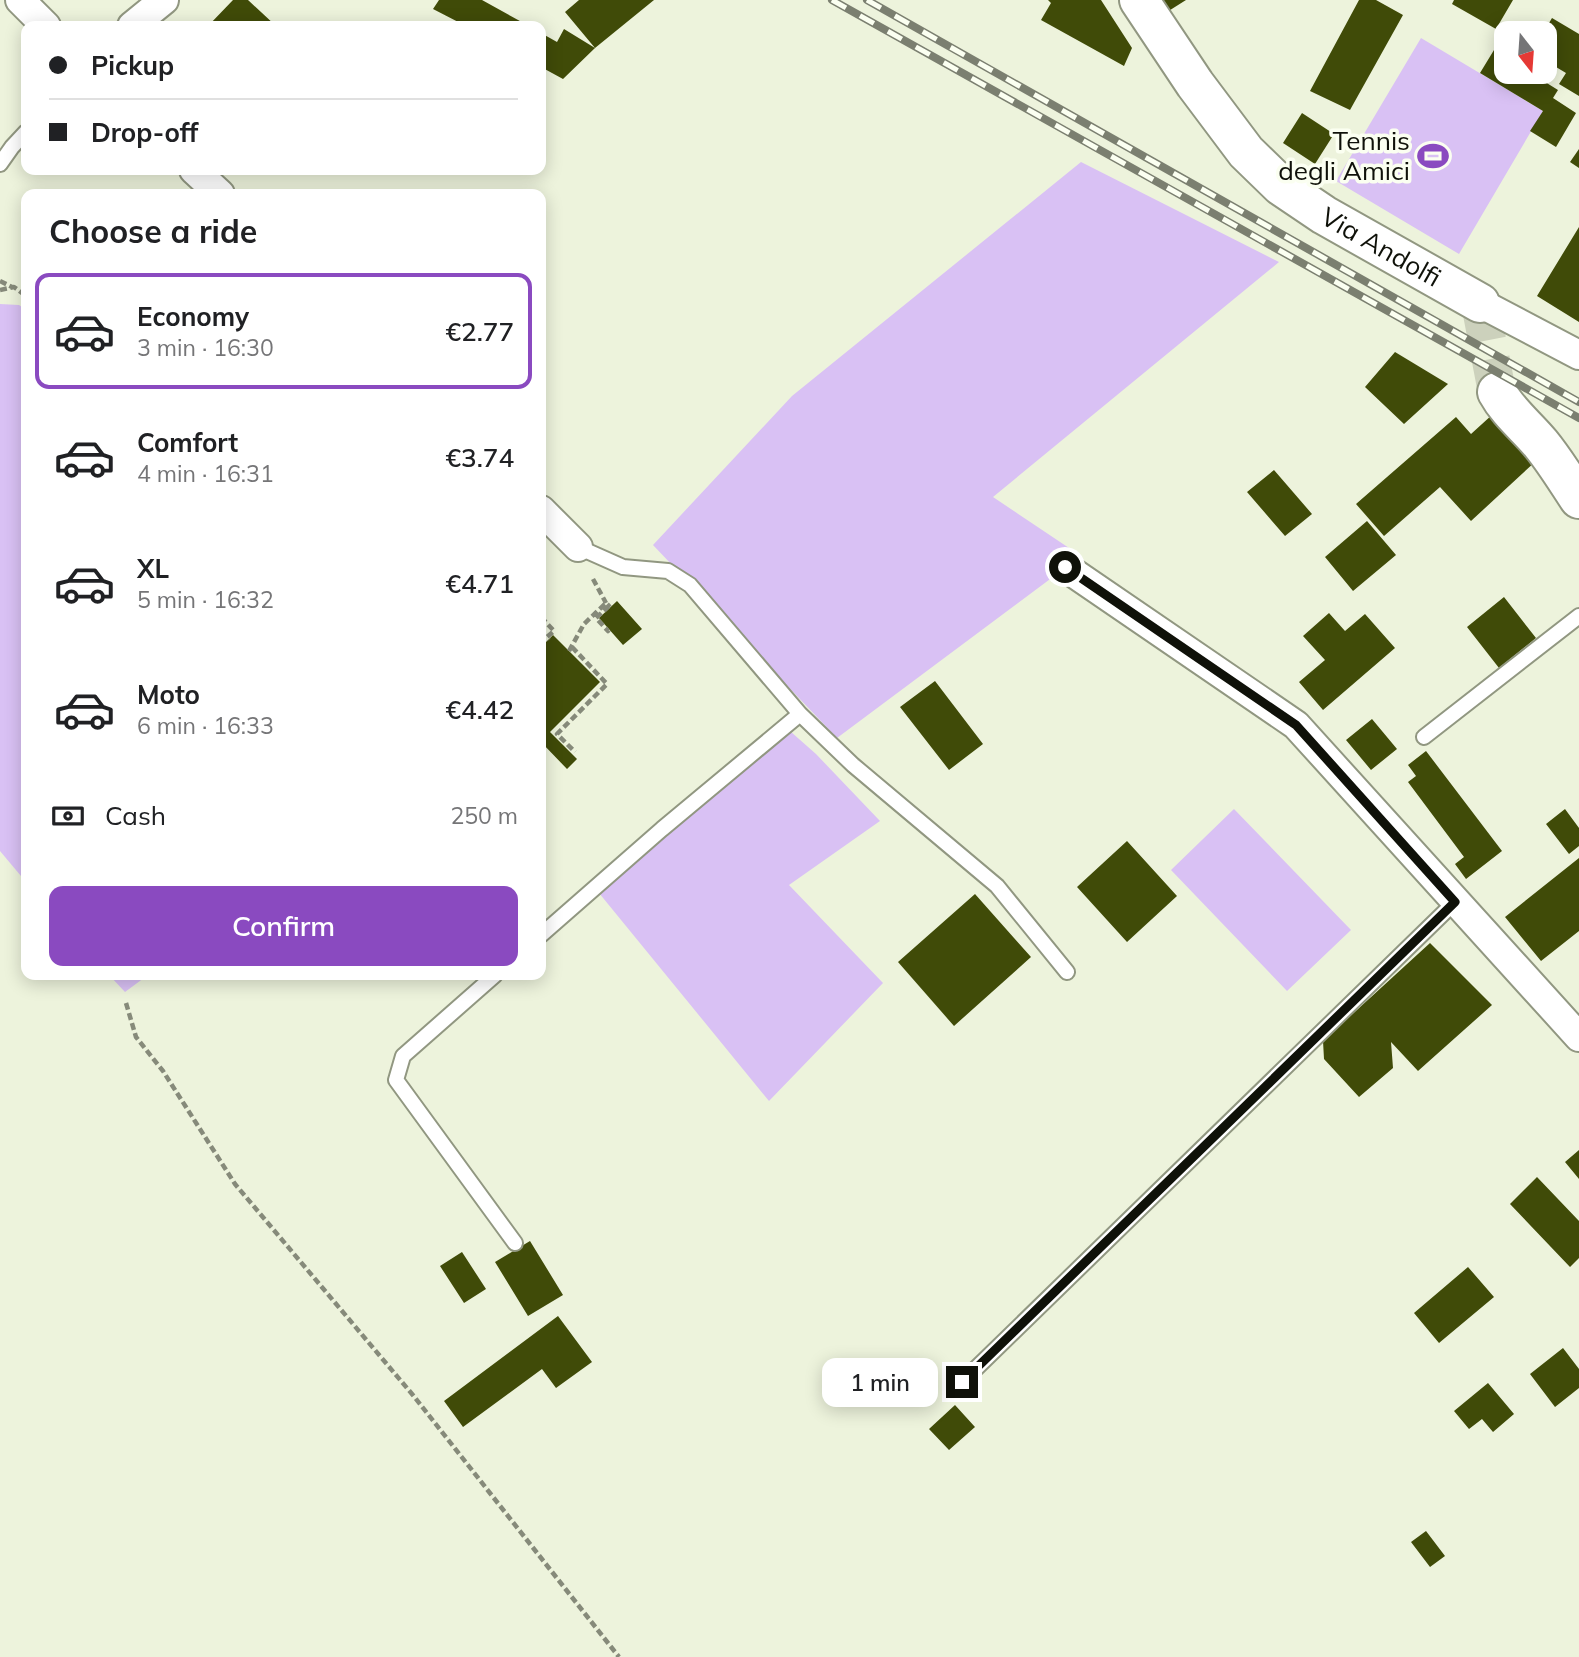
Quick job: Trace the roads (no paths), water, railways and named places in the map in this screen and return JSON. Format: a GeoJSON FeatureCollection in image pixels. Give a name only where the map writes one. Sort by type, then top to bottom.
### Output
{"type":"FeatureCollection","features":[{"type":"Feature","properties":{"kind":"street"},"geometry":{"type":"LineString","coordinates":[[20,0],[41,21]]}},
{"type":"Feature","properties":{"kind":"street"},"geometry":{"type":"LineString","coordinates":[[138,21],[164,0]]}},
{"type":"Feature","properties":{"kind":"street","name":"Via Andolfi"},"geometry":{"type":"LineString","coordinates":[[1139,0],[1195,84],[1246,152],[1281,186],[1324,215],[1579,355]]}},
{"type":"Feature","properties":{"kind":"street"},"geometry":{"type":"LineString","coordinates":[[199,175],[215,189]]}},
{"type":"Feature","properties":{"kind":"street"},"geometry":{"type":"LineString","coordinates":[[1497,392],[1514,416],[1552,458],[1579,499]]}},
{"type":"Feature","properties":{"kind":"street"},"geometry":{"type":"LineString","coordinates":[[546,515],[578,547]]}},
{"type":"Feature","properties":{"kind":"street"},"geometry":{"type":"LineString","coordinates":[[1065,567],[1296,725],[1579,1037]]}},
{"type":"Feature","properties":{"kind":"lane"},"geometry":{"type":"LineString","coordinates":[[0,164],[21,137]]}},
{"type":"Feature","properties":{"kind":"lane"},"geometry":{"type":"LineString","coordinates":[[578,547],[624,567],[668,571],[690,585],[800,714],[853,765],[997,886],[1067,972]]}},
{"type":"Feature","properties":{"kind":"lane"},"geometry":{"type":"LineString","coordinates":[[1424,737],[1579,616]]}},
{"type":"Feature","properties":{"kind":"lane"},"geometry":{"type":"LineString","coordinates":[[546,931],[800,714]]}},
{"type":"Feature","properties":{"kind":"lane"},"geometry":{"type":"LineString","coordinates":[[962,1382],[1455,902]]}},
{"type":"Feature","properties":{"kind":"lane"},"geometry":{"type":"LineString","coordinates":[[489,980],[402,1056],[396,1080],[515,1243]]}},
{"type":"Feature","properties":{"kind":"tunnel"},"geometry":{"type":"LineString","coordinates":[[1480,303],[1497,392]]}},
{"type":"Feature","properties":{"kind":"railway"},"geometry":{"type":"LineString","coordinates":[[832,0],[1579,418]]}},
{"type":"Feature","properties":{"kind":"railway"},"geometry":{"type":"LineString","coordinates":[[867,0],[1579,402]]}},
{"type":"Feature","properties":{"kind":"place","name":"Tennis degli Amici"},"geometry":{"type":"Point","coordinates":[1433,156]}}]}
